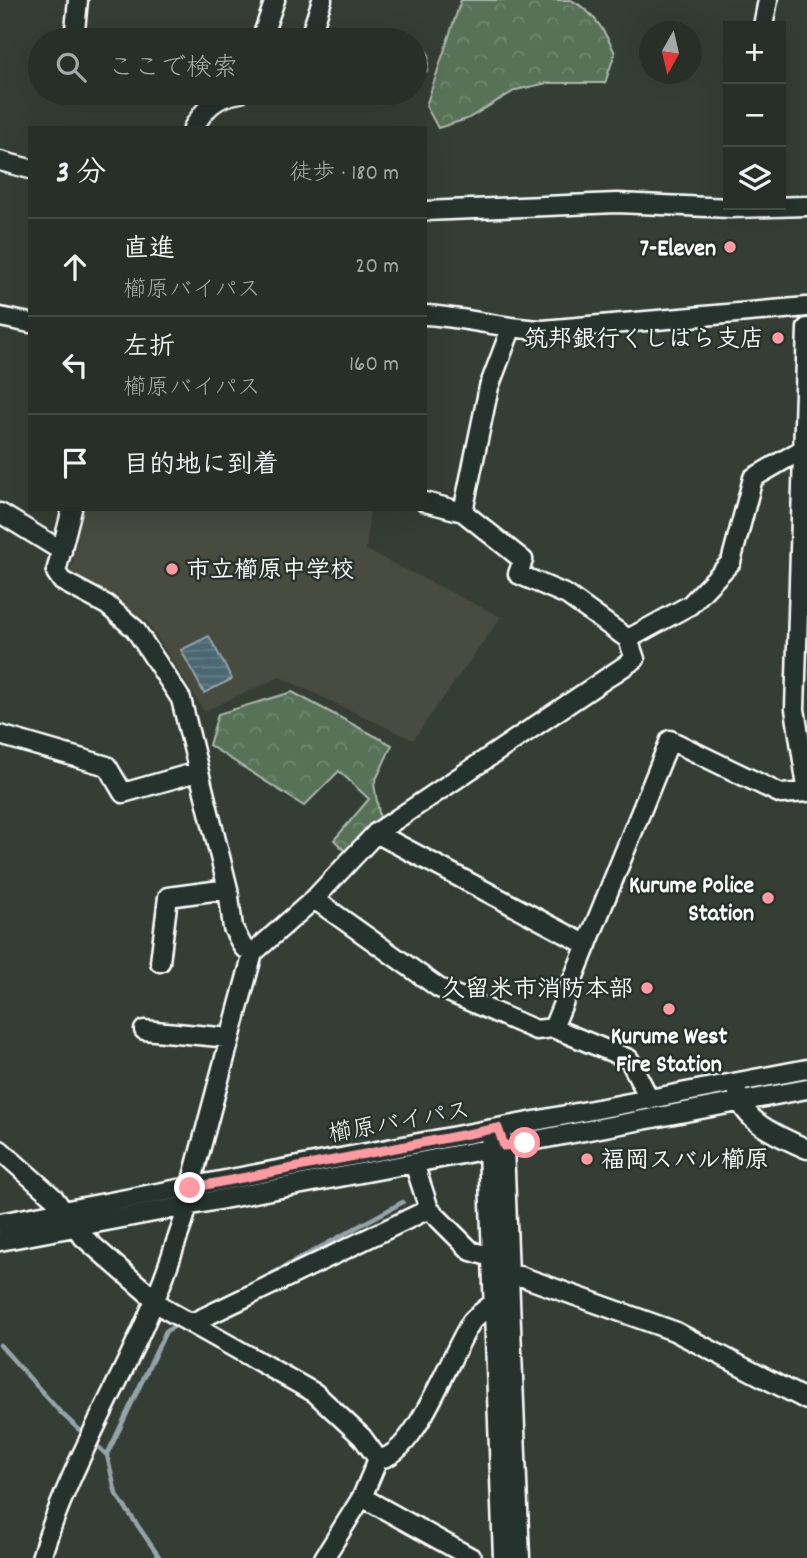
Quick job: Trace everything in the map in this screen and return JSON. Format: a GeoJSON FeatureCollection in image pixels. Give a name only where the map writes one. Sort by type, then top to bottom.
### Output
{"type":"FeatureCollection","features":[{"type":"Feature","properties":{"kind":"street"},"geometry":{"type":"LineString","coordinates":[[75,28],[78,0]]}},
{"type":"Feature","properties":{"kind":"street"},"geometry":{"type":"LineString","coordinates":[[265,28],[275,0]]}},
{"type":"Feature","properties":{"kind":"street"},"geometry":{"type":"LineString","coordinates":[[313,28],[322,0]]}},
{"type":"Feature","properties":{"kind":"street"},"geometry":{"type":"LineString","coordinates":[[764,21],[768,0]]}},
{"type":"Feature","properties":{"kind":"street"},"geometry":{"type":"LineString","coordinates":[[194,126],[204,105]]}},
{"type":"Feature","properties":{"kind":"street"},"geometry":{"type":"LineString","coordinates":[[0,161],[28,168]]}},
{"type":"Feature","properties":{"kind":"street"},"geometry":{"type":"LineString","coordinates":[[427,211],[617,203],[723,206]]}},
{"type":"Feature","properties":{"kind":"street"},"geometry":{"type":"LineString","coordinates":[[786,206],[807,206]]}},
{"type":"Feature","properties":{"kind":"street"},"geometry":{"type":"LineString","coordinates":[[427,315],[451,316],[511,329],[543,330],[807,307]]}},
{"type":"Feature","properties":{"kind":"street"},"geometry":{"type":"LineString","coordinates":[[0,317],[28,323]]}},
{"type":"Feature","properties":{"kind":"street"},"geometry":{"type":"LineString","coordinates":[[553,1028],[670,740],[780,794],[807,790],[795,709],[807,328]]}},
{"type":"Feature","properties":{"kind":"street"},"geometry":{"type":"LineString","coordinates":[[463,512],[489,387],[511,329]]}},
{"type":"Feature","properties":{"kind":"street"},"geometry":{"type":"LineString","coordinates":[[628,639],[690,605],[731,562],[753,478],[803,449]]}},
{"type":"Feature","properties":{"kind":"street"},"geometry":{"type":"LineString","coordinates":[[41,1558],[57,1504],[162,1305],[253,953],[314,899],[376,833],[635,659],[628,639],[567,595],[518,574],[523,560],[463,512],[427,503]]}},
{"type":"Feature","properties":{"kind":"street"},"geometry":{"type":"LineString","coordinates":[[72,511],[56,572],[62,581],[107,605],[135,629],[181,699],[228,889],[233,928],[243,947],[253,953]]}},
{"type":"Feature","properties":{"kind":"street"},"geometry":{"type":"LineString","coordinates":[[0,513],[62,551]]}},
{"type":"Feature","properties":{"kind":"street"},"geometry":{"type":"LineString","coordinates":[[0,735],[107,766],[123,793],[197,772]]}},
{"type":"Feature","properties":{"kind":"street"},"geometry":{"type":"LineString","coordinates":[[376,833],[587,945]]}},
{"type":"Feature","properties":{"kind":"street"},"geometry":{"type":"LineString","coordinates":[[160,962],[168,897],[228,889]]}},
{"type":"Feature","properties":{"kind":"street"},"geometry":{"type":"LineString","coordinates":[[314,899],[439,988],[536,1030],[553,1028],[629,1059],[650,1100]]}},
{"type":"Feature","properties":{"kind":"street"},"geometry":{"type":"LineString","coordinates":[[145,1030],[230,1038]]}},
{"type":"Feature","properties":{"kind":"street","name":"櫛原バイパス"},"geometry":{"type":"LineString","coordinates":[[0,1241],[76,1227],[190,1196],[498,1128],[807,1069]]}},
{"type":"Feature","properties":{"kind":"street"},"geometry":{"type":"LineString","coordinates":[[735,1084],[740,1103],[763,1128],[807,1149]]}},
{"type":"Feature","properties":{"kind":"street","name":"櫛原バイパス"},"geometry":{"type":"LineString","coordinates":[[0,1223],[64,1211],[190,1196],[414,1163],[807,1089]]}},
{"type":"Feature","properties":{"kind":"street"},"geometry":{"type":"LineString","coordinates":[[498,1128],[491,1257],[503,1558]]}},
{"type":"Feature","properties":{"kind":"street"},"geometry":{"type":"LineString","coordinates":[[496,1148],[508,1275],[520,1558]]}},
{"type":"Feature","properties":{"kind":"street"},"geometry":{"type":"LineString","coordinates":[[0,1150],[54,1198],[83,1237],[162,1305],[315,1393],[362,1437],[378,1459]]}},
{"type":"Feature","properties":{"kind":"street"},"geometry":{"type":"LineString","coordinates":[[414,1163],[429,1209],[471,1251],[491,1257]]}},
{"type":"Feature","properties":{"kind":"street"},"geometry":{"type":"LineString","coordinates":[[191,1322],[429,1209]]}},
{"type":"Feature","properties":{"kind":"street"},"geometry":{"type":"LineString","coordinates":[[508,1275],[520,1276],[674,1331],[807,1400]]}},
{"type":"Feature","properties":{"kind":"street"},"geometry":{"type":"LineString","coordinates":[[378,1459],[384,1459],[409,1439],[473,1321],[493,1303]]}},
{"type":"Feature","properties":{"kind":"street"},"geometry":{"type":"LineString","coordinates":[[324,1558],[362,1497],[378,1459]]}},
{"type":"Feature","properties":{"kind":"street"},"geometry":{"type":"LineString","coordinates":[[362,1497],[472,1558]]}},
{"type":"Feature","properties":{"kind":"shaded area"},"geometry":{"type":"Polygon","coordinates":[[[83,511],[370,511],[366,550],[501,617],[413,740],[280,677],[204,711],[146,620],[70,573],[83,511]]]}},
{"type":"Feature","properties":{"kind":"green space"},"geometry":{"type":"Polygon","coordinates":[[[461,0],[571,0],[598,22],[615,53],[605,83],[547,83],[516,90],[467,119],[438,128],[426,106],[461,0]]]}},
{"type":"Feature","properties":{"kind":"green space"},"geometry":{"type":"Polygon","coordinates":[[[292,692],[392,745],[374,784],[380,819],[347,853],[334,840],[369,799],[339,771],[304,806],[209,745],[218,714],[292,692]]]}},
{"type":"Feature","properties":{"kind":"water"},"geometry":{"type":"Polygon","coordinates":[[[209,636],[232,679],[204,693],[181,650],[209,636]]]}},
{"type":"Feature","properties":{"kind":"waterway"},"geometry":{"type":"LineString","coordinates":[[244,1289],[403,1202]]}},
{"type":"Feature","properties":{"kind":"waterway"},"geometry":{"type":"LineString","coordinates":[[107,1455],[166,1331],[181,1323]]}},
{"type":"Feature","properties":{"kind":"waterway"},"geometry":{"type":"LineString","coordinates":[[0,1345],[61,1413],[86,1436]]}},
{"type":"Feature","properties":{"kind":"waterway"},"geometry":{"type":"LineString","coordinates":[[92,1441],[107,1455],[116,1494],[160,1558]]}},
{"type":"Feature","properties":{"kind":"place","name":"7-Eleven"},"geometry":{"type":"Point","coordinates":[730,247]}},
{"type":"Feature","properties":{"kind":"place","name":"筑邦銀行くしはら支店"},"geometry":{"type":"Point","coordinates":[778,338]}},
{"type":"Feature","properties":{"kind":"place","name":"市立櫛原中学校"},"geometry":{"type":"Point","coordinates":[172,569]}},
{"type":"Feature","properties":{"kind":"place","name":"Kurume Police Station"},"geometry":{"type":"Point","coordinates":[768,898]}},
{"type":"Feature","properties":{"kind":"place","name":"久留米市消防本部"},"geometry":{"type":"Point","coordinates":[647,988]}},
{"type":"Feature","properties":{"kind":"place","name":"Kurume West Fire Station"},"geometry":{"type":"Point","coordinates":[669,1009]}},
{"type":"Feature","properties":{"kind":"place","name":"福岡スバル櫛原"},"geometry":{"type":"Point","coordinates":[587,1159]}},
{"type":"Feature","properties":{"kind":"route"},"geometry":{"type":"LineString","coordinates":[[190,1188],[312,1161],[498,1128],[504,1146],[525,1143]]}}]}
